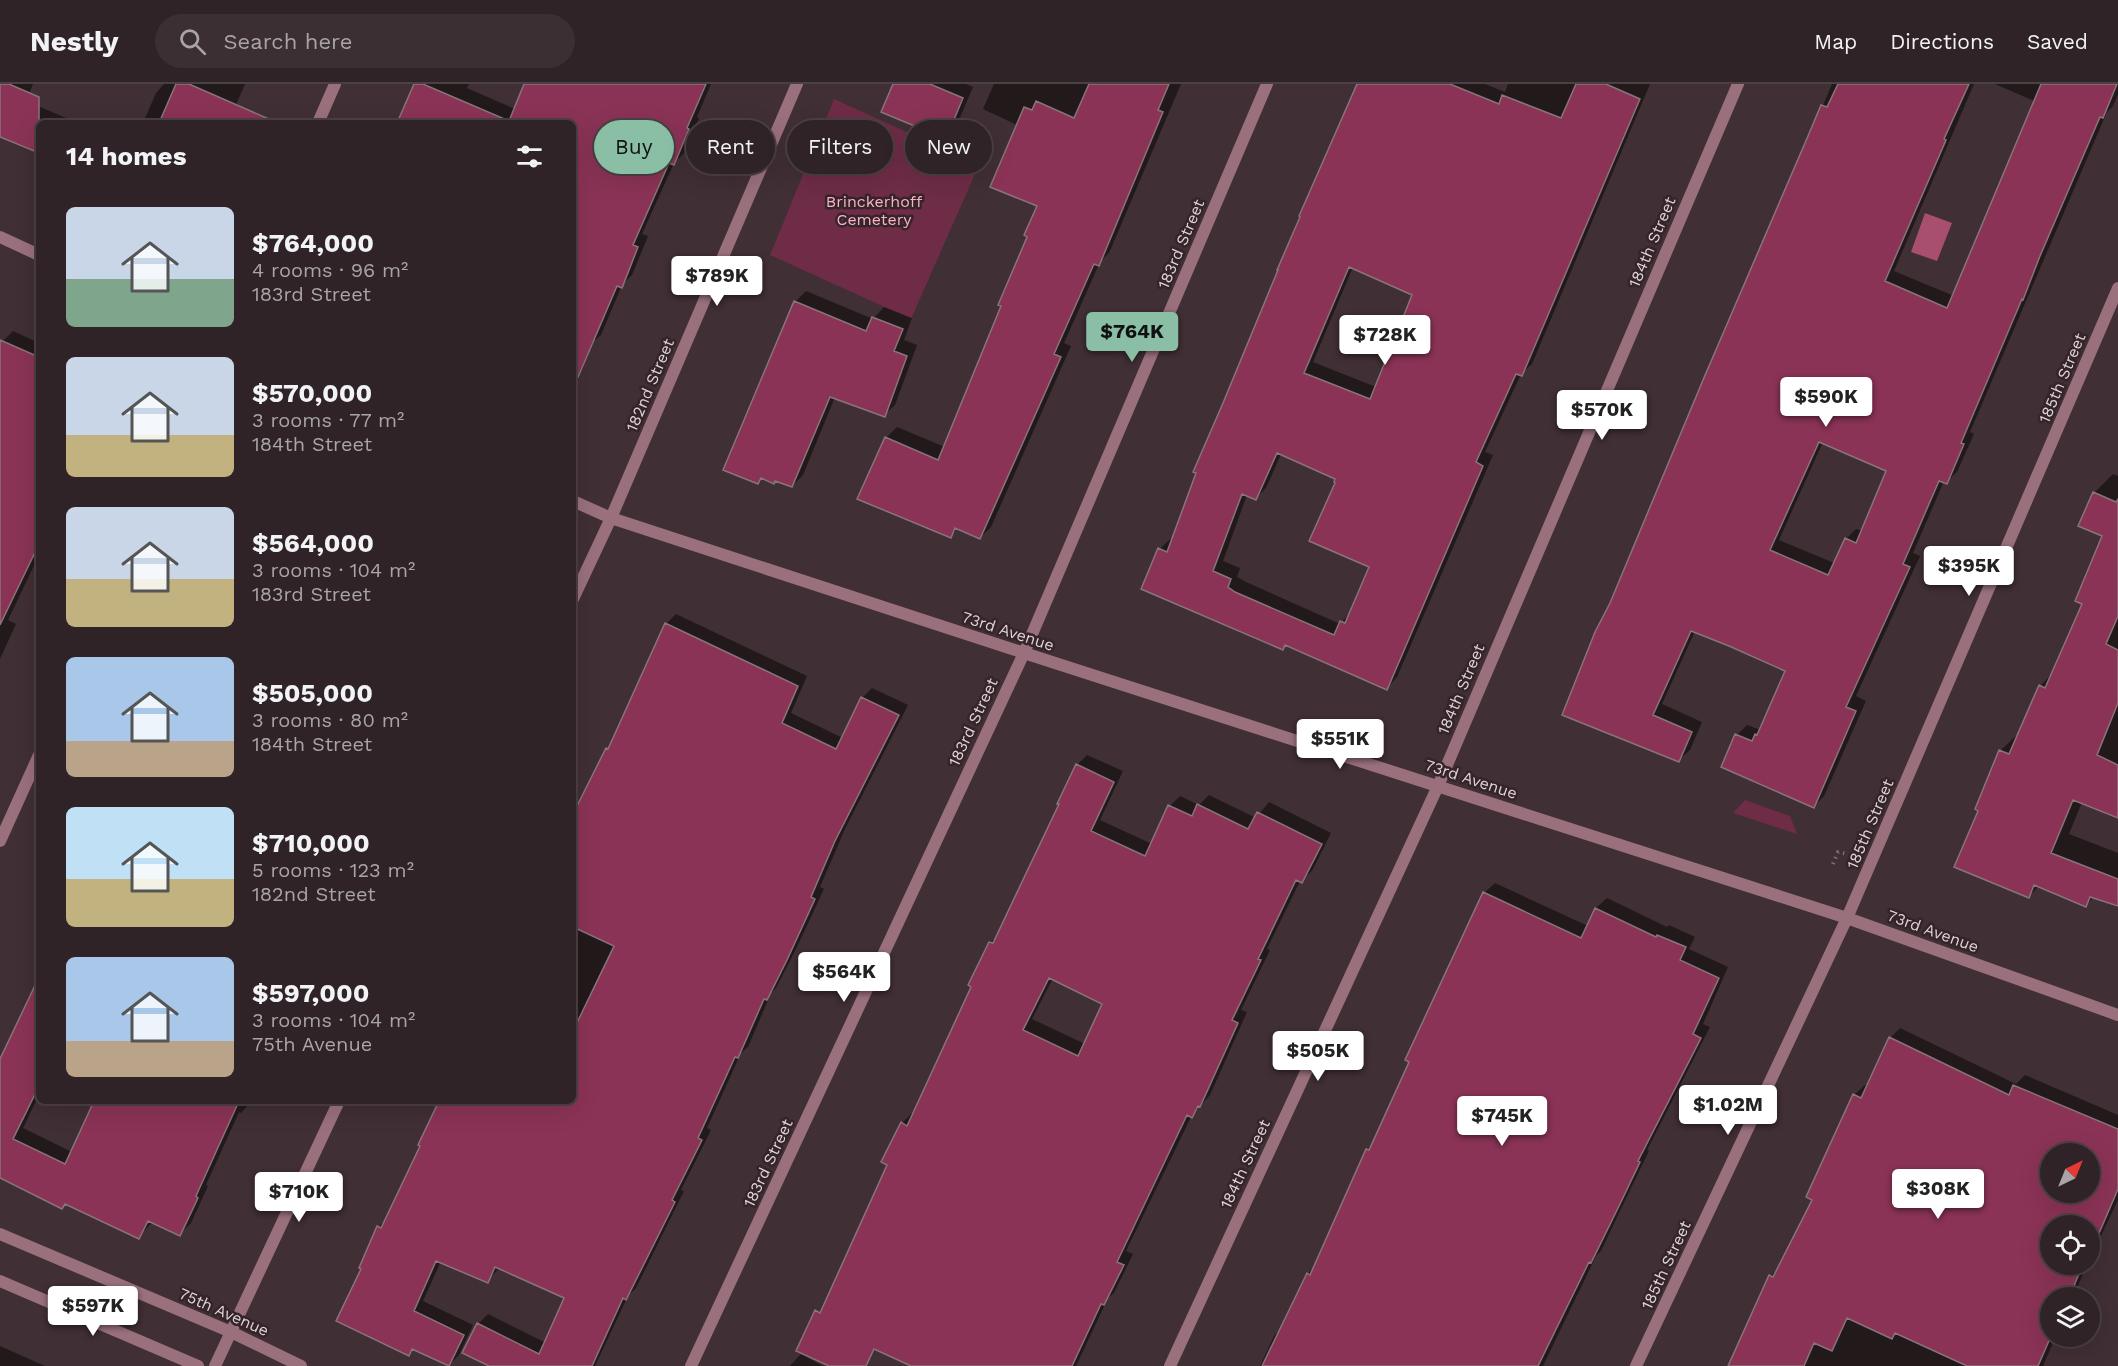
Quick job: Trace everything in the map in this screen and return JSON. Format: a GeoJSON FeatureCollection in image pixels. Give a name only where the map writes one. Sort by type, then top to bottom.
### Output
{"type":"FeatureCollection","features":[{"type":"Feature","properties":{"kind":"street"},"geometry":{"type":"LineString","coordinates":[[319,120],[335,84]]}},
{"type":"Feature","properties":{"kind":"street","name":"182nd Street"},"geometry":{"type":"LineString","coordinates":[[576,593],[611,518],[796,84]]}},
{"type":"Feature","properties":{"kind":"street","name":"183rd Street"},"geometry":{"type":"LineString","coordinates":[[691,1366],[1024,653],[1267,84]]}},
{"type":"Feature","properties":{"kind":"street","name":"184th Street"},"geometry":{"type":"LineString","coordinates":[[1170,1366],[1438,786],[1738,84]]}},
{"type":"Feature","properties":{"kind":"street"},"geometry":{"type":"LineString","coordinates":[[0,237],[36,254]]}},
{"type":"Feature","properties":{"kind":"street","name":"185th Street"},"geometry":{"type":"LineString","coordinates":[[1636,1366],[1847,918],[2118,288]]}},
{"type":"Feature","properties":{"kind":"street","name":"73rd Avenue"},"geometry":{"type":"LineString","coordinates":[[576,502],[611,518],[1847,918],[2118,1015]]}},
{"type":"Feature","properties":{"kind":"street"},"geometry":{"type":"LineString","coordinates":[[0,841],[36,762]]}},
{"type":"Feature","properties":{"kind":"street"},"geometry":{"type":"LineString","coordinates":[[215,1366],[338,1104]]}},
{"type":"Feature","properties":{"kind":"street","name":"75th Avenue"},"geometry":{"type":"LineString","coordinates":[[0,1234],[231,1332],[301,1366]]}},
{"type":"Feature","properties":{"kind":"street"},"geometry":{"type":"LineString","coordinates":[[0,1281],[198,1366]]}},
{"type":"Feature","properties":{"kind":"path"},"geometry":{"type":"LineString","coordinates":[[1833,864],[1838,852],[1850,855]]}},
{"type":"Feature","properties":{"kind":"green space","name":"Brinckerhoff Cemetery"},"geometry":{"type":"Polygon","coordinates":[[[834,99],[880,120],[825,120],[834,99]]]}},
{"type":"Feature","properties":{"kind":"green space","name":"Brinckerhoff Cemetery"},"geometry":{"type":"Polygon","coordinates":[[[893,126],[905,131],[905,174],[975,174],[911,319],[770,255],[803,174],[893,174],[893,126]]]}},
{"type":"Feature","properties":{"kind":"green space"},"geometry":{"type":"Polygon","coordinates":[[[1745,800],[1790,816],[1797,834],[1733,813],[1745,800]]]}},
{"type":"Feature","properties":{"kind":"shaded area"},"geometry":{"type":"Polygon","coordinates":[[[1925,213],[1952,223],[1937,261],[1911,252],[1925,213]]]}},
{"type":"Feature","properties":{"kind":"building"},"geometry":{"type":"Polygon","coordinates":[[[0,84],[9,84],[39,97],[36,152],[0,137],[0,84]]]}},
{"type":"Feature","properties":{"kind":"building"},"geometry":{"type":"Polygon","coordinates":[[[176,84],[189,84],[271,120],[160,120],[176,84]]]}},
{"type":"Feature","properties":{"kind":"building"},"geometry":{"type":"Polygon","coordinates":[[[414,84],[423,84],[507,120],[398,120],[414,84]]]}},
{"type":"Feature","properties":{"kind":"building"},"geometry":{"type":"Polygon","coordinates":[[[524,84],[706,84],[690,120],[686,120],[686,136],[674,165],[674,120],[594,120],[594,174],[664,174],[633,245],[638,247],[622,288],[617,286],[576,382],[576,120],[509,120],[524,84]]]}},
{"type":"Feature","properties":{"kind":"building"},"geometry":{"type":"Polygon","coordinates":[[[893,84],[930,84],[963,98],[954,120],[905,120],[905,122],[881,112],[893,84]]]}},
{"type":"Feature","properties":{"kind":"building"},"geometry":{"type":"Polygon","coordinates":[[[1089,84],[1169,84],[1158,110],[1163,112],[1099,266],[1094,264],[1054,354],[1061,357],[980,539],[955,528],[951,538],[857,499],[885,437],[938,460],[1001,306],[998,305],[1027,237],[1024,235],[1037,206],[990,187],[1024,107],[1032,110],[1036,101],[1074,118],[1089,84]]]}},
{"type":"Feature","properties":{"kind":"building"},"geometry":{"type":"Polygon","coordinates":[[[1357,84],[1450,84],[1499,104],[1502,95],[1561,118],[1576,84],[1606,84],[1640,99],[1522,376],[1516,374],[1476,462],[1483,466],[1387,690],[1285,645],[1283,650],[1141,589],[1158,548],[1167,552],[1196,473],[1193,472],[1299,216],[1357,84]],[[1349,267],[1304,373],[1370,399],[1412,295],[1349,267]],[[1277,453],[1256,500],[1242,494],[1213,571],[1231,579],[1228,587],[1235,592],[1334,635],[1340,621],[1345,623],[1369,567],[1309,541],[1335,479],[1277,453]]]}},
{"type":"Feature","properties":{"kind":"building"},"geometry":{"type":"Polygon","coordinates":[[[1838,84],[1969,84],[1885,281],[1947,308],[2041,84],[2117,84],[2103,118],[2100,117],[2040,256],[1961,443],[1964,444],[1947,484],[1939,481],[1903,564],[1910,567],[1846,707],[1856,711],[1814,808],[1721,767],[1735,734],[1752,741],[1755,734],[1757,735],[1785,671],[1691,631],[1653,715],[1692,732],[1679,762],[1562,715],[1595,632],[1610,603],[1821,105],[1827,107],[1838,84]],[[1819,442],[1770,550],[1828,575],[1845,538],[1856,543],[1886,471],[1819,442]]]}},
{"type":"Feature","properties":{"kind":"building"},"geometry":{"type":"Polygon","coordinates":[[[794,301],[866,331],[872,317],[903,329],[894,351],[907,356],[885,417],[830,397],[792,487],[775,481],[774,484],[761,478],[758,484],[723,470],[794,301]]]}},
{"type":"Feature","properties":{"kind":"building"},"geometry":{"type":"Polygon","coordinates":[[[0,340],[36,356],[36,550],[0,625],[0,340]]]}},
{"type":"Feature","properties":{"kind":"building"},"geometry":{"type":"Polygon","coordinates":[[[2093,492],[2116,502],[2118,499],[2118,616],[2106,644],[2118,650],[2118,703],[2097,755],[2118,765],[2118,818],[2073,800],[2051,853],[2118,879],[2118,906],[2090,897],[2086,907],[2034,885],[2029,898],[1954,867],[1978,811],[1975,809],[1999,750],[2009,754],[2039,685],[2045,688],[2082,604],[2075,601],[2102,536],[2078,526],[2093,492]]]}},
{"type":"Feature","properties":{"kind":"building"},"geometry":{"type":"Polygon","coordinates":[[[665,623],[798,686],[782,723],[836,749],[861,697],[899,715],[835,841],[811,897],[815,899],[787,960],[767,1000],[764,999],[738,1058],[735,1057],[698,1138],[702,1140],[672,1200],[675,1202],[626,1300],[623,1298],[592,1366],[489,1366],[462,1353],[477,1323],[539,1354],[564,1298],[495,1267],[488,1283],[436,1261],[414,1311],[464,1335],[449,1366],[412,1349],[409,1356],[336,1321],[361,1269],[359,1268],[377,1226],[381,1228],[438,1104],[576,1104],[576,1025],[614,946],[576,928],[576,808],[606,748],[608,749],[665,623]]]}},
{"type":"Feature","properties":{"kind":"building"},"geometry":{"type":"Polygon","coordinates":[[[1076,764],[1114,782],[1091,831],[1145,856],[1168,805],[1192,816],[1197,804],[1248,829],[1257,812],[1322,844],[1302,883],[1296,880],[1258,959],[1261,960],[1232,1020],[1238,1023],[1200,1107],[1198,1106],[1192,1118],[1187,1115],[1117,1262],[1124,1265],[1104,1305],[1101,1304],[1072,1366],[911,1366],[874,1349],[866,1366],[829,1366],[796,1351],[815,1310],[820,1313],[887,1165],[881,1162],[901,1122],[907,1126],[971,987],[968,985],[989,942],[993,943],[1059,804],[1057,804],[1076,764]],[[1049,978],[1023,1030],[1078,1056],[1102,1004],[1049,978]]]}},
{"type":"Feature","properties":{"kind":"building"},"geometry":{"type":"Polygon","coordinates":[[[1483,892],[1581,938],[1595,908],[1656,937],[1657,935],[1686,947],[1680,960],[1719,978],[1693,1034],[1701,1038],[1538,1366],[1262,1366],[1307,1273],[1310,1275],[1366,1149],[1369,1150],[1409,1062],[1405,1060],[1483,892]]]}},
{"type":"Feature","properties":{"kind":"building"},"geometry":{"type":"Polygon","coordinates":[[[36,983],[36,1092],[13,1139],[65,1164],[93,1104],[238,1104],[180,1236],[148,1221],[139,1239],[65,1204],[62,1209],[0,1178],[0,1059],[36,983]]]}},
{"type":"Feature","properties":{"kind":"building"},"geometry":{"type":"Polygon","coordinates":[[[1889,1037],[2009,1095],[2013,1085],[2118,1129],[2118,1189],[2100,1231],[2100,1215],[2040,1215],[2040,1275],[2078,1275],[2074,1287],[2040,1287],[2040,1347],[2046,1347],[2038,1366],[1967,1366],[1895,1333],[1892,1339],[1847,1318],[1832,1351],[1814,1343],[1804,1366],[1728,1366],[1769,1275],[1773,1277],[1812,1200],[1806,1197],[1853,1094],[1861,1098],[1889,1037]]]}}]}
